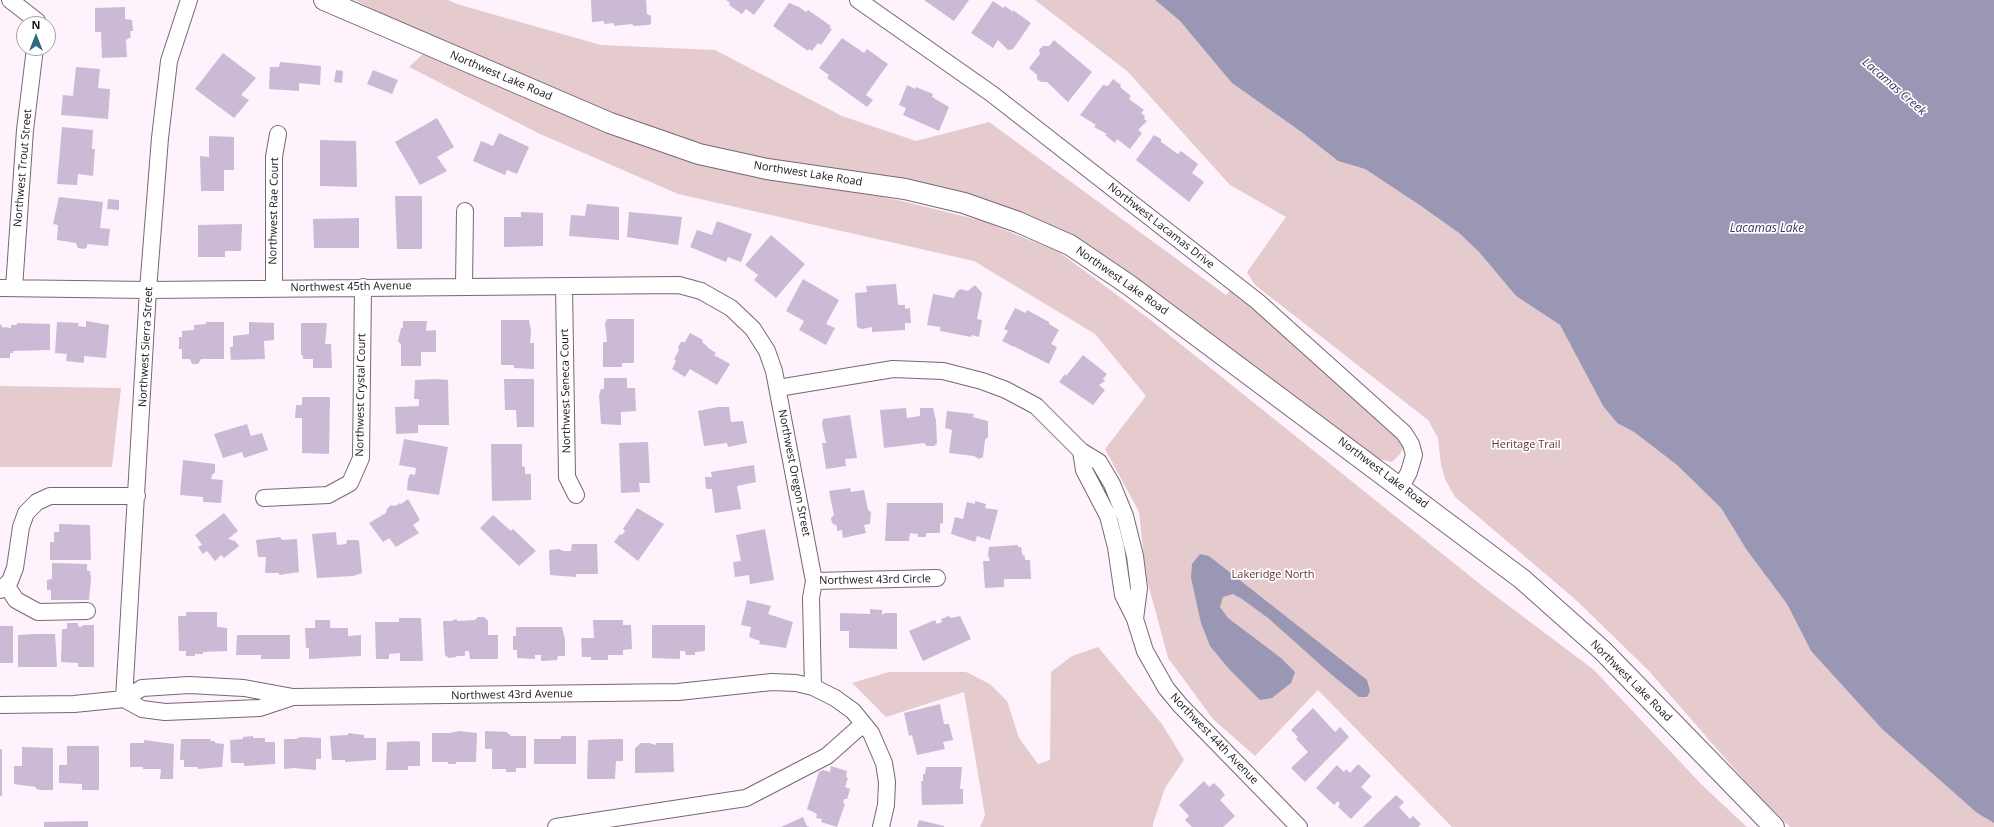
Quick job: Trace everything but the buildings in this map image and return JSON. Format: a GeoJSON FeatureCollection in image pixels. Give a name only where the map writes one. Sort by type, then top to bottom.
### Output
{"type":"FeatureCollection","features":[{"type":"Feature","properties":{"kind":"main road","name":"Northwest Lake Road"},"geometry":{"type":"LineString","coordinates":[[324,0],[610,123],[699,154],[767,169],[906,189],[970,206],[1018,222],[1070,245],[1129,284],[1522,578],[1597,645],[1774,827]]}},
{"type":"Feature","properties":{"kind":"street"},"geometry":{"type":"LineString","coordinates":[[10,0],[29,16]]}},
{"type":"Feature","properties":{"kind":"street","name":"Northwest Sierra Street"},"geometry":{"type":"LineString","coordinates":[[124,699],[148,290],[164,96],[169,61],[189,0]]}},
{"type":"Feature","properties":{"kind":"street","name":"Northwest Lacamas Drive"},"geometry":{"type":"LineString","coordinates":[[858,0],[992,94],[1257,301],[1404,433],[1411,444],[1414,455],[1409,472],[1401,487]]}},
{"type":"Feature","properties":{"kind":"street","name":"Northwest Trout Street"},"geometry":{"type":"LineString","coordinates":[[7,288],[34,56]]}},
{"type":"Feature","properties":{"kind":"street","name":"Northwest Rae Court"},"geometry":{"type":"LineString","coordinates":[[274,288],[274,157],[278,134]]}},
{"type":"Feature","properties":{"kind":"street"},"geometry":{"type":"LineString","coordinates":[[464,286],[465,211]]}},
{"type":"Feature","properties":{"kind":"street","name":"Northwest 45th Avenue"},"geometry":{"type":"LineString","coordinates":[[7,288],[148,290],[679,285],[701,291]]}},
{"type":"Feature","properties":{"kind":"street","name":"Northwest Seneca Court"},"geometry":{"type":"LineString","coordinates":[[564,286],[567,477],[576,495]]}},
{"type":"Feature","properties":{"kind":"street","name":"Northwest Crystal Court"},"geometry":{"type":"LineString","coordinates":[[264,498],[328,495],[350,482],[360,458],[363,287]]}},
{"type":"Feature","properties":{"kind":"street","name":"Northwest Oregon Street"},"geometry":{"type":"LineString","coordinates":[[701,291],[731,308],[753,329],[767,351],[774,371],[814,581],[811,598],[813,687]]}},
{"type":"Feature","properties":{"kind":"street","name":"Northwest 44th Avenue"},"geometry":{"type":"LineString","coordinates":[[778,388],[893,369],[943,371],[982,381],[1006,390],[1036,406],[1081,451],[1099,462],[1112,484],[1125,516],[1135,556],[1140,588],[1135,619],[1145,651],[1166,688],[1180,705],[1299,827]]}},
{"type":"Feature","properties":{"kind":"street"},"geometry":{"type":"LineString","coordinates":[[87,611],[38,612],[16,600],[3,587],[10,581],[15,568],[21,527],[26,512],[37,502],[50,496],[137,496]]}},
{"type":"Feature","properties":{"kind":"street","name":"Northwest 43rd Circle"},"geometry":{"type":"LineString","coordinates":[[814,581],[937,578]]}},
{"type":"Feature","properties":{"kind":"street","name":"Northwest 43rd Avenue"},"geometry":{"type":"LineString","coordinates":[[0,705],[74,704],[124,699],[142,688],[189,685],[244,688],[293,697],[678,692],[772,682],[796,683],[813,687],[835,698],[853,711],[871,733],[884,763],[887,782],[886,805],[881,827]]}},
{"type":"Feature","properties":{"kind":"street","name":"Northwest 43rd Avenue"},"geometry":{"type":"LineString","coordinates":[[124,699],[142,709],[165,712],[260,708],[293,697]]}},
{"type":"Feature","properties":{"kind":"street"},"geometry":{"type":"LineString","coordinates":[[556,827],[746,798],[827,756],[863,724]]}},
{"type":"Feature","properties":{"kind":"green space"},"geometry":{"type":"Polygon","coordinates":[[[355,0],[448,0],[460,5],[601,45],[715,50],[842,116],[916,141],[989,122],[1226,295],[1235,286],[1405,444],[1400,454],[1392,462],[1378,459],[1112,264],[1030,216],[943,191],[811,173],[633,128],[437,42],[355,0]]]}},
{"type":"Feature","properties":{"kind":"green space","name":"Heritage Trail"},"geometry":{"type":"Polygon","coordinates":[[[1035,0],[1155,0],[1180,21],[1233,83],[1300,131],[1338,161],[1365,169],[1459,233],[1479,252],[1516,296],[1560,325],[1603,406],[1617,423],[1634,432],[1677,465],[1721,508],[1746,549],[1787,604],[1811,651],[1882,729],[1977,813],[1994,823],[1994,827],[1790,827],[1745,781],[1649,671],[1576,600],[1455,497],[1445,479],[1441,465],[1438,438],[1428,420],[1255,285],[1247,272],[1286,217],[1230,185],[1127,71],[1035,0]]]}},
{"type":"Feature","properties":{"kind":"green space","name":"Lakeridge North"},"geometry":{"type":"Polygon","coordinates":[[[425,52],[685,158],[902,201],[983,221],[1059,252],[1148,318],[1485,588],[1594,670],[1702,785],[1747,827],[1452,827],[1318,690],[1255,756],[1213,719],[1168,658],[1146,576],[1139,512],[1105,449],[1146,396],[1095,334],[974,261],[678,194],[540,134],[409,67],[425,52]]]}},
{"type":"Feature","properties":{"kind":"green space"},"geometry":{"type":"Polygon","coordinates":[[[0,386],[121,388],[112,467],[0,467],[0,386]]]}},
{"type":"Feature","properties":{"kind":"green space"},"geometry":{"type":"Polygon","coordinates":[[[1098,647],[1162,724],[1184,760],[1165,788],[1153,827],[980,827],[985,815],[964,692],[886,717],[852,683],[889,672],[966,672],[990,684],[1007,701],[1019,738],[1038,764],[1050,760],[1051,672],[1072,656],[1098,647]]]}},
{"type":"Feature","properties":{"kind":"water","name":"Lacamas Lake"},"geometry":{"type":"Polygon","coordinates":[[[1155,0],[1994,0],[1994,823],[1977,813],[1882,729],[1811,651],[1787,604],[1746,549],[1721,508],[1677,465],[1634,432],[1617,423],[1603,406],[1560,325],[1516,296],[1479,252],[1459,233],[1365,169],[1338,161],[1300,131],[1232,83],[1180,21],[1155,0]]]}},
{"type":"Feature","properties":{"kind":"water"},"geometry":{"type":"Polygon","coordinates":[[[1200,554],[1209,556],[1367,680],[1370,691],[1367,697],[1359,697],[1268,618],[1242,599],[1233,594],[1223,597],[1220,607],[1228,618],[1281,658],[1295,672],[1291,683],[1272,698],[1260,700],[1229,669],[1210,646],[1201,623],[1191,578],[1192,564],[1200,554]]]}},
{"type":"Feature","properties":{"kind":"water label","name":"Lacamas Creek"},"geometry":{"type":"Point","coordinates":[1894,87]}}]}
